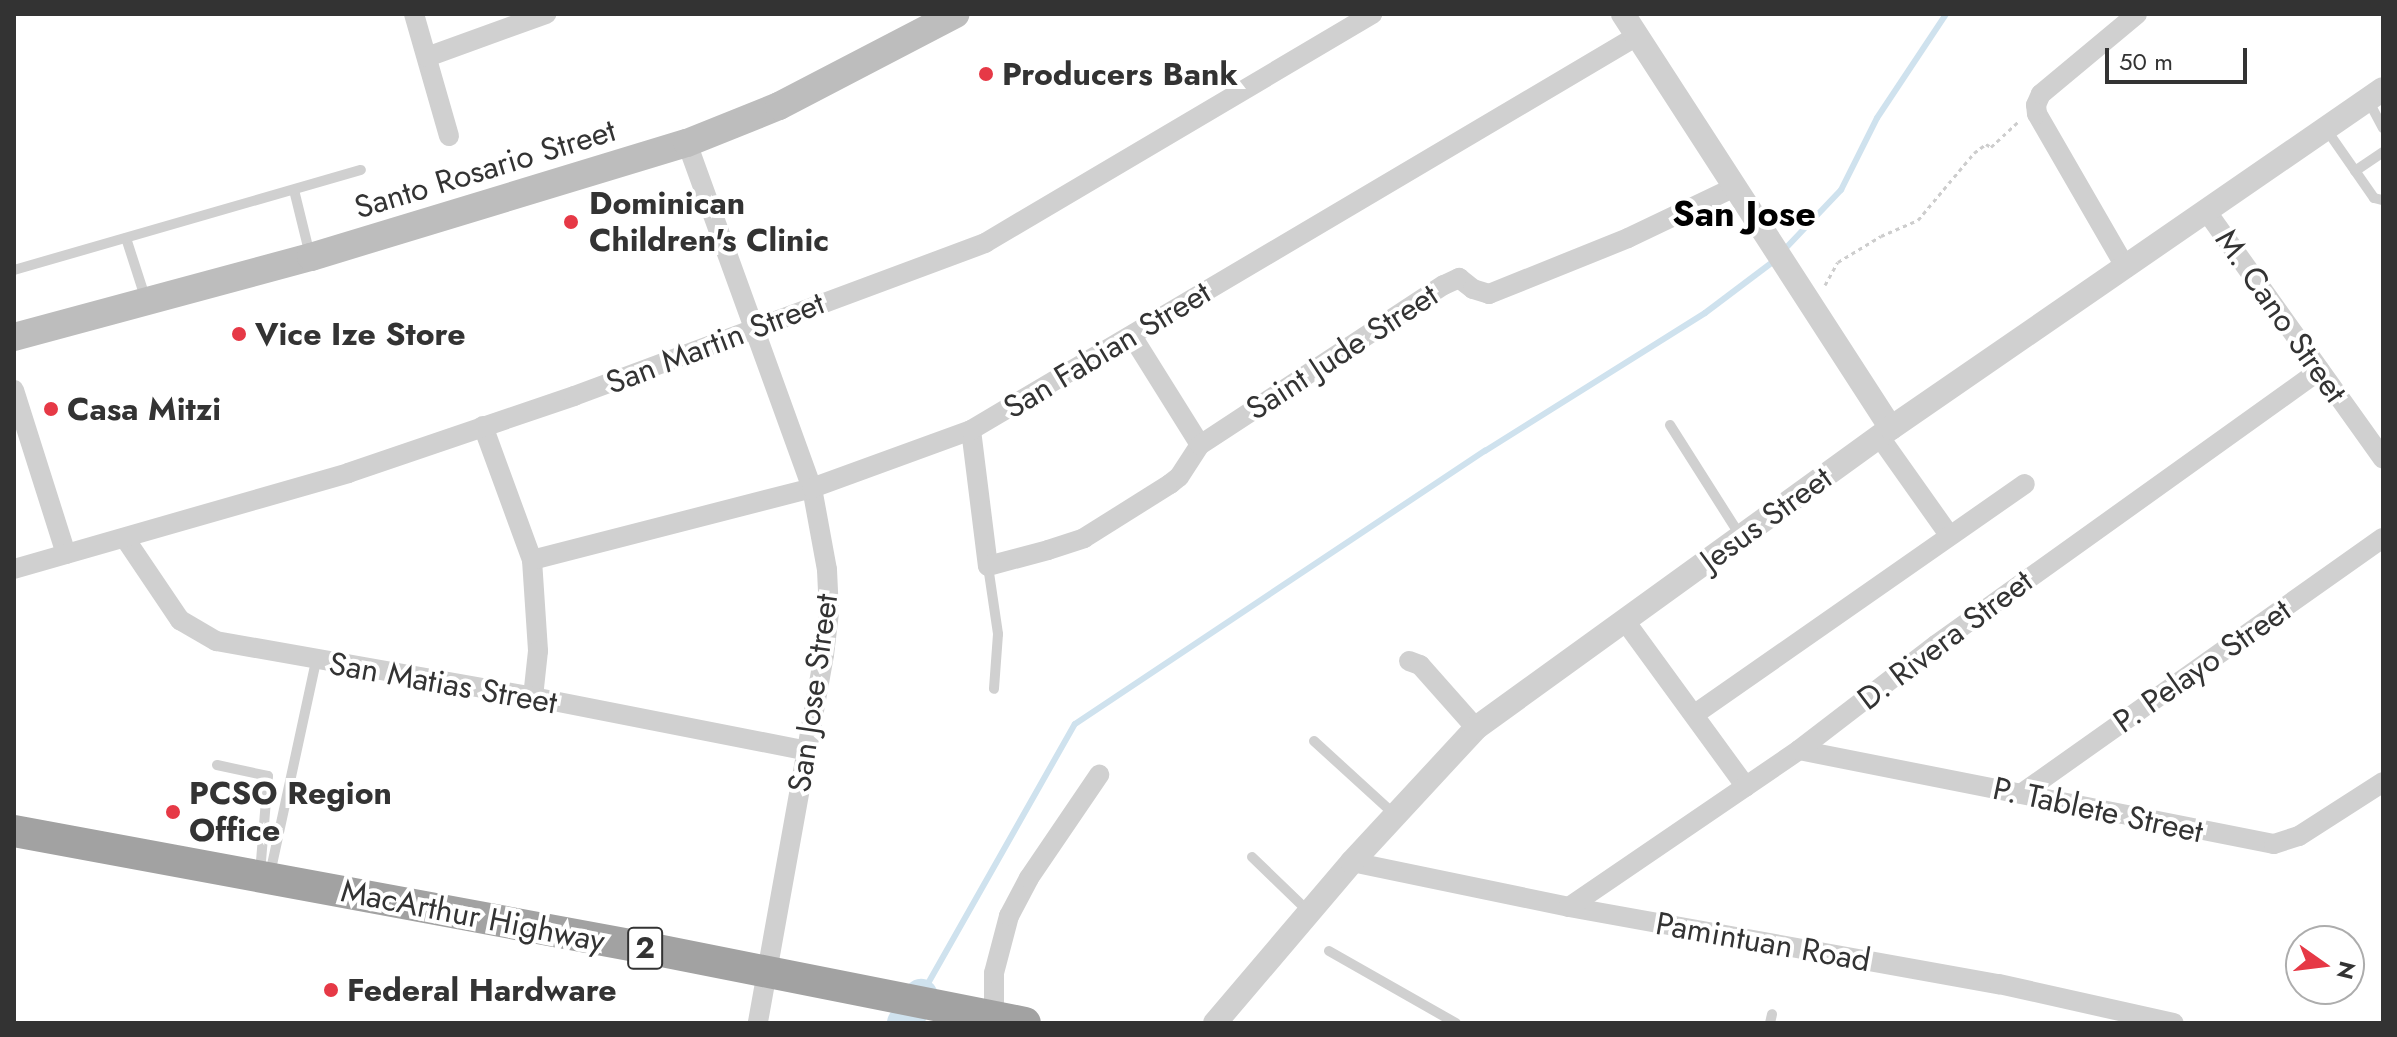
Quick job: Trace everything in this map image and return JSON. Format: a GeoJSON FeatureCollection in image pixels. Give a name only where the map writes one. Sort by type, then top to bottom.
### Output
{"type":"FeatureCollection","features":[{"type":"Feature","properties":{"kind":"highway","name":"MacArthur Highway"},"geometry":{"type":"LineString","coordinates":[[14,831],[265,876],[1000,1018]]}},
{"type":"Feature","properties":{"kind":"main road","name":"Santo Rosario Street"},"geometry":{"type":"LineString","coordinates":[[14,337],[311,257],[687,143],[779,106],[956,14]]}},
{"type":"Feature","properties":{"kind":"street"},"geometry":{"type":"LineString","coordinates":[[414,14],[449,136]]}},
{"type":"Feature","properties":{"kind":"street"},"geometry":{"type":"LineString","coordinates":[[427,57],[546,14]]}},
{"type":"Feature","properties":{"kind":"street","name":"San Martin Street"},"geometry":{"type":"LineString","coordinates":[[14,569],[126,540],[348,473],[985,243],[1372,14]]}},
{"type":"Feature","properties":{"kind":"street"},"geometry":{"type":"LineString","coordinates":[[1623,14],[1808,298],[1949,535]]}},
{"type":"Feature","properties":{"kind":"street"},"geometry":{"type":"LineString","coordinates":[[2126,268],[2037,114],[2036,105],[2041,94],[2137,14]]}},
{"type":"Feature","properties":{"kind":"street","name":"San Fabian Street"},"geometry":{"type":"LineString","coordinates":[[532,560],[812,488],[971,430],[1399,174],[1637,36]]}},
{"type":"Feature","properties":{"kind":"street","name":"Jesus Street"},"geometry":{"type":"LineString","coordinates":[[1215,1023],[1352,862],[1476,728],[1885,432],[2375,95]]}},
{"type":"Feature","properties":{"kind":"street","name":"San Jose Street"},"geometry":{"type":"LineString","coordinates":[[687,143],[812,488],[827,570],[829,612],[758,1023]]}},
{"type":"Feature","properties":{"kind":"street","name":"Saint Jude Street"},"geometry":{"type":"LineString","coordinates":[[1200,445],[1444,285],[1459,278],[1473,289],[1489,294],[1628,238],[1735,187]]}},
{"type":"Feature","properties":{"kind":"street","name":"M. Cano Street"},"geometry":{"type":"LineString","coordinates":[[2207,212],[2383,459]]}},
{"type":"Feature","properties":{"kind":"street"},"geometry":{"type":"LineString","coordinates":[[971,430],[988,566],[1084,538],[1179,477],[1200,445],[1132,336]]}},
{"type":"Feature","properties":{"kind":"street","name":"D. Rivera Street"},"geometry":{"type":"LineString","coordinates":[[1569,907],[1799,750],[1936,645],[2320,370]]}},
{"type":"Feature","properties":{"kind":"street"},"geometry":{"type":"LineString","coordinates":[[14,390],[66,554]]}},
{"type":"Feature","properties":{"kind":"street"},"geometry":{"type":"LineString","coordinates":[[483,426],[532,560],[538,651],[533,697]]}},
{"type":"Feature","properties":{"kind":"street"},"geometry":{"type":"LineString","coordinates":[[1695,714],[2025,484]]}},
{"type":"Feature","properties":{"kind":"street","name":"P. Pelayo Street"},"geometry":{"type":"LineString","coordinates":[[2021,794],[2383,538]]}},
{"type":"Feature","properties":{"kind":"street","name":"San Matias Street"},"geometry":{"type":"LineString","coordinates":[[126,540],[180,620],[216,641],[533,697],[807,751]]}},
{"type":"Feature","properties":{"kind":"street"},"geometry":{"type":"LineString","coordinates":[[1625,621],[1746,787]]}},
{"type":"Feature","properties":{"kind":"street"},"geometry":{"type":"LineString","coordinates":[[1409,661],[1420,665],[1476,728]]}},
{"type":"Feature","properties":{"kind":"street","name":"P. Tablete Street"},"geometry":{"type":"LineString","coordinates":[[1799,750],[2274,844],[2299,836],[2383,782]]}},
{"type":"Feature","properties":{"kind":"street"},"geometry":{"type":"LineString","coordinates":[[1000,1018],[994,973],[1009,916],[1029,878],[1099,775]]}},
{"type":"Feature","properties":{"kind":"street","name":"Pamintuan Road"},"geometry":{"type":"LineString","coordinates":[[1352,862],[1569,907],[1999,984],[2174,1023]]}},
{"type":"Feature","properties":{"kind":"lane"},"geometry":{"type":"LineString","coordinates":[[2375,95],[2383,128]]}},
{"type":"Feature","properties":{"kind":"lane"},"geometry":{"type":"LineString","coordinates":[[2326,129],[2374,198],[2383,200]]}},
{"type":"Feature","properties":{"kind":"lane"},"geometry":{"type":"LineString","coordinates":[[2355,171],[2383,152]]}},
{"type":"Feature","properties":{"kind":"lane"},"geometry":{"type":"LineString","coordinates":[[14,270],[361,170]]}},
{"type":"Feature","properties":{"kind":"lane"},"geometry":{"type":"LineString","coordinates":[[294,190],[311,257]]}},
{"type":"Feature","properties":{"kind":"lane"},"geometry":{"type":"LineString","coordinates":[[126,238],[147,301]]}},
{"type":"Feature","properties":{"kind":"lane"},"geometry":{"type":"LineString","coordinates":[[1670,425],[1741,537]]}},
{"type":"Feature","properties":{"kind":"lane"},"geometry":{"type":"LineString","coordinates":[[988,566],[998,634],[994,689]]}},
{"type":"Feature","properties":{"kind":"lane"},"geometry":{"type":"LineString","coordinates":[[265,876],[316,661]]}},
{"type":"Feature","properties":{"kind":"lane"},"geometry":{"type":"LineString","coordinates":[[1314,741],[1395,815]]}},
{"type":"Feature","properties":{"kind":"lane"},"geometry":{"type":"LineString","coordinates":[[217,765],[268,776],[265,876]]}},
{"type":"Feature","properties":{"kind":"lane"},"geometry":{"type":"LineString","coordinates":[[1252,857],[1309,912]]}},
{"type":"Feature","properties":{"kind":"lane"},"geometry":{"type":"LineString","coordinates":[[1329,951],[1456,1023]]}},
{"type":"Feature","properties":{"kind":"path"},"geometry":{"type":"LineString","coordinates":[[1808,298],[1838,262],[1881,236],[1918,220],[1974,153],[1986,144],[1991,147],[2036,105]]}},
{"type":"Feature","properties":{"kind":"waterway"},"geometry":{"type":"LineString","coordinates":[[1784,250],[1841,190],[1877,118],[1946,14]]}},
{"type":"Feature","properties":{"kind":"waterway"},"geometry":{"type":"LineString","coordinates":[[922,994],[1075,724],[1485,451],[1705,313],[1774,261]]}},
{"type":"Feature","properties":{"kind":"waterway"},"geometry":{"type":"LineString","coordinates":[[904,1023],[921,996]]}},
{"type":"Feature","properties":{"kind":"place","name":"Producers Bank"},"geometry":{"type":"Point","coordinates":[986,74]}},
{"type":"Feature","properties":{"kind":"place","name":"Dominican Children's Clinic"},"geometry":{"type":"Point","coordinates":[571,222]}},
{"type":"Feature","properties":{"kind":"place","name":"Vice Ize Store"},"geometry":{"type":"Point","coordinates":[239,334]}},
{"type":"Feature","properties":{"kind":"place","name":"Casa Mitzi"},"geometry":{"type":"Point","coordinates":[51,409]}},
{"type":"Feature","properties":{"kind":"place","name":"PCSO Region Office"},"geometry":{"type":"Point","coordinates":[173,812]}},
{"type":"Feature","properties":{"kind":"place","name":"Federal Hardware"},"geometry":{"type":"Point","coordinates":[331,990]}},
{"type":"Feature","properties":{"kind":"district","name":"San Jose"},"geometry":{"type":"Point","coordinates":[1744,214]}}]}
